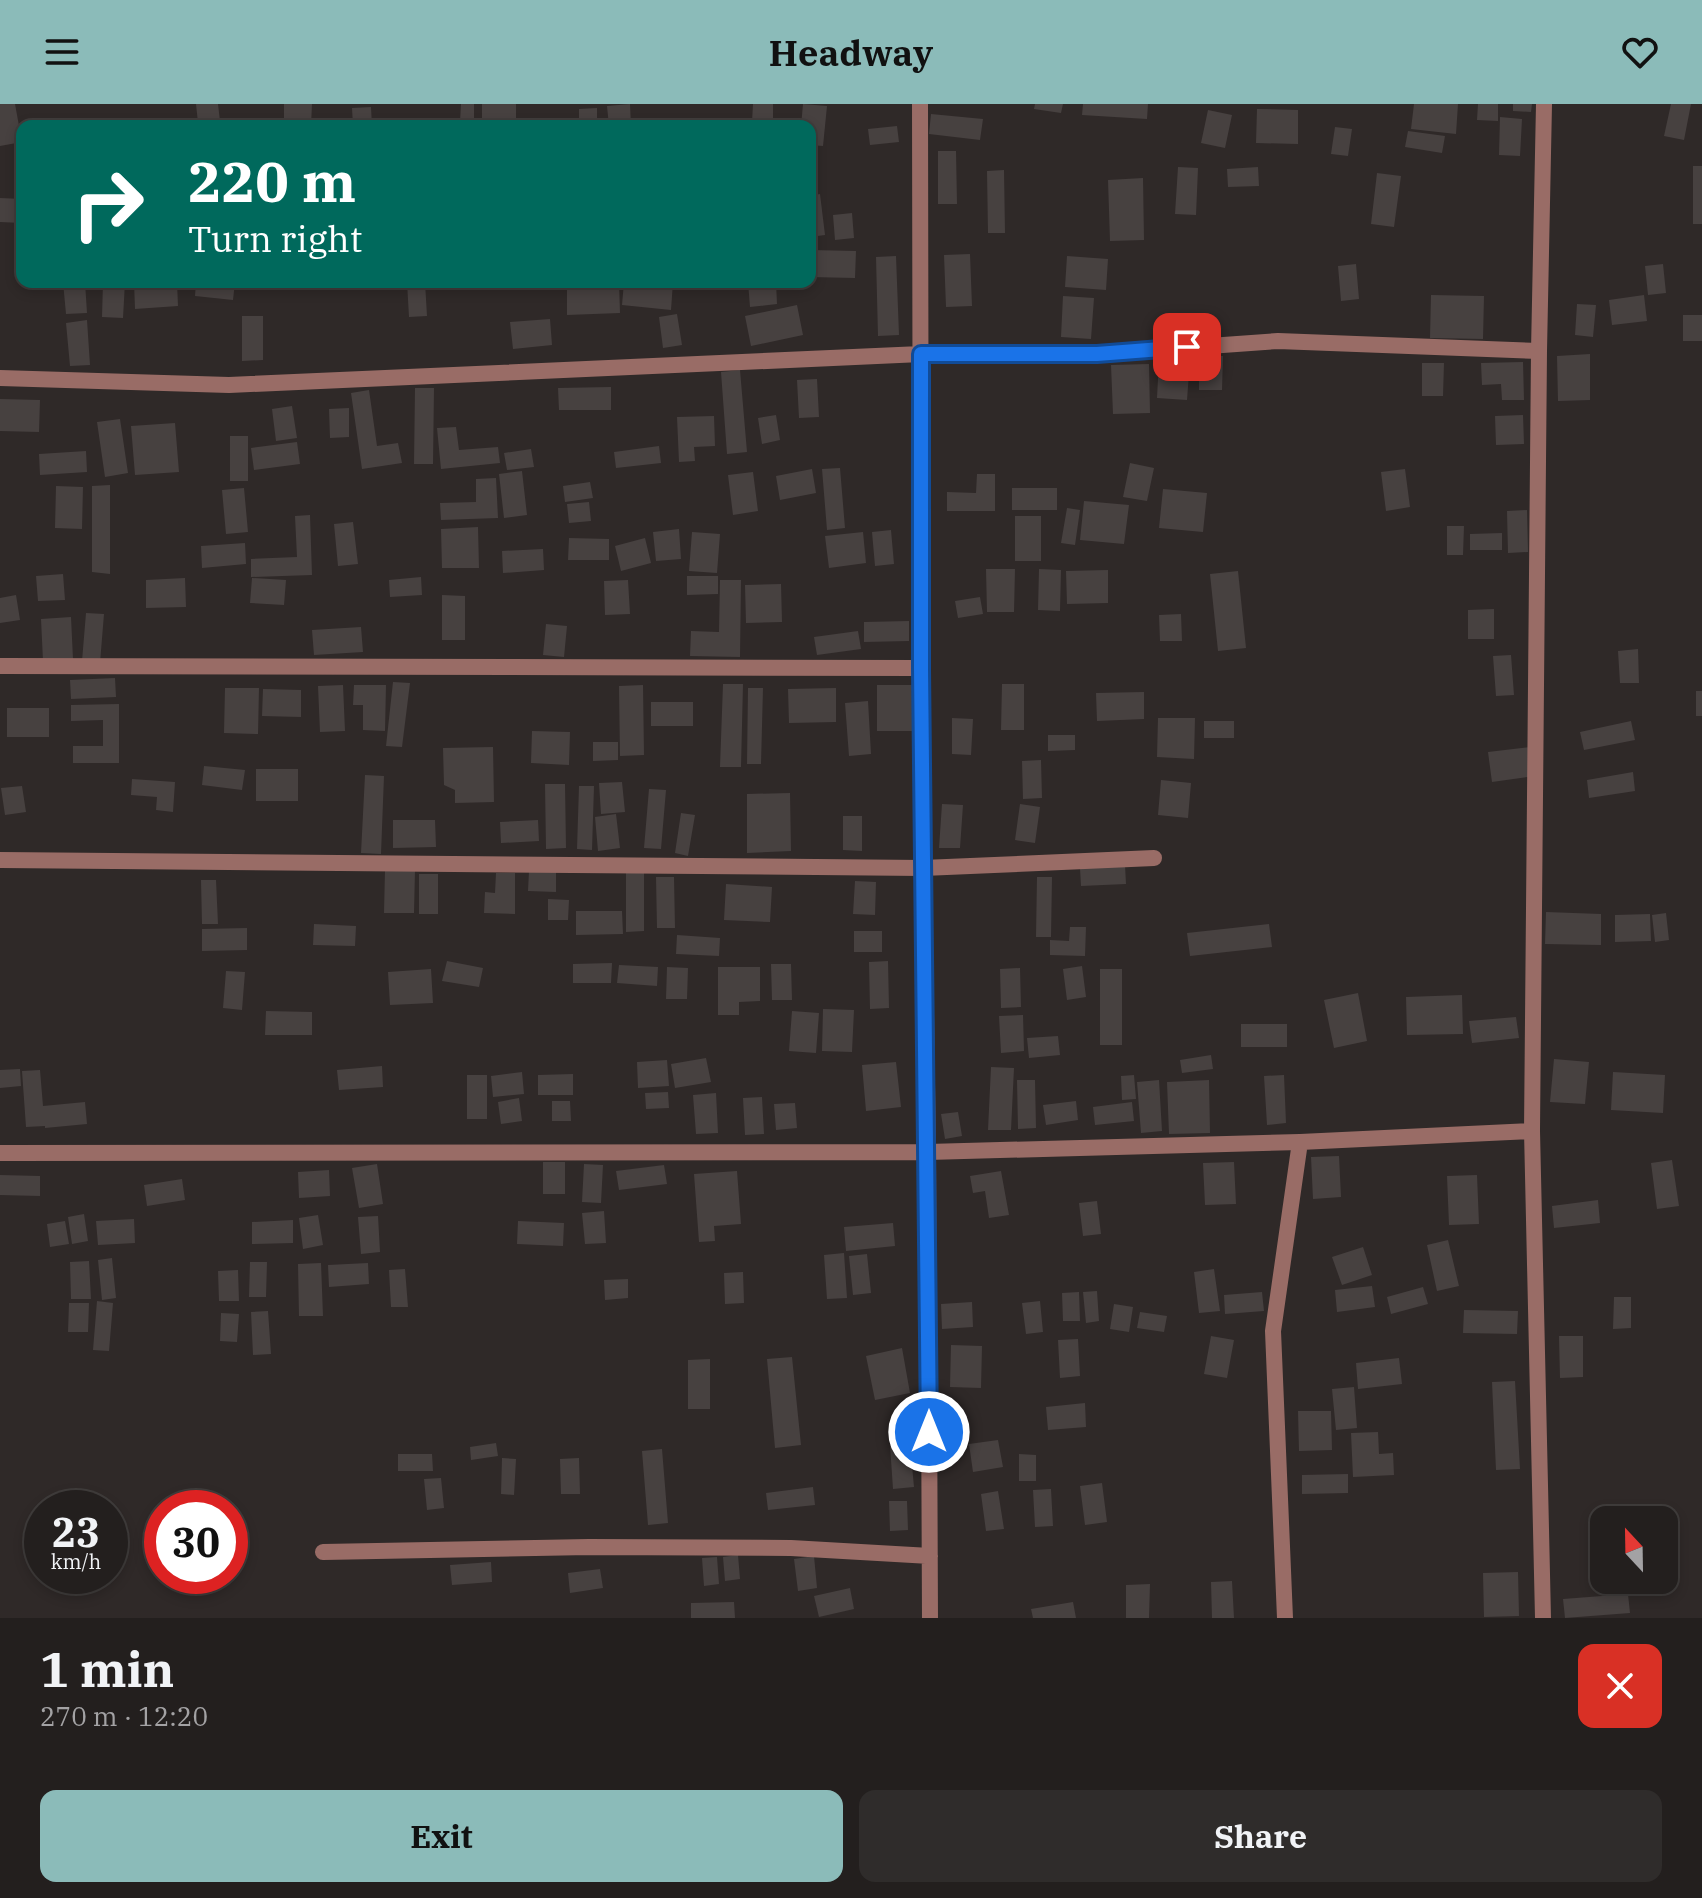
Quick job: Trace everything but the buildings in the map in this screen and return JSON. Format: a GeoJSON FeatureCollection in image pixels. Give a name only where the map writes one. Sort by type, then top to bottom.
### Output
{"type":"FeatureCollection","features":[{"type":"Feature","properties":{"kind":"street"},"geometry":{"type":"LineString","coordinates":[[920,104],[921,668],[928,1152],[930,1618]]}},
{"type":"Feature","properties":{"kind":"street"},"geometry":{"type":"LineString","coordinates":[[1543,1618],[1532,1131],[1544,104]]}},
{"type":"Feature","properties":{"kind":"street"},"geometry":{"type":"LineString","coordinates":[[0,378],[229,385],[921,354],[1097,354],[1278,341],[1539,351]]}},
{"type":"Feature","properties":{"kind":"street"},"geometry":{"type":"LineString","coordinates":[[0,666],[921,668]]}},
{"type":"Feature","properties":{"kind":"street"},"geometry":{"type":"LineString","coordinates":[[0,860],[923,868],[1154,858]]}},
{"type":"Feature","properties":{"kind":"street"},"geometry":{"type":"LineString","coordinates":[[0,1153],[928,1152],[1300,1142],[1532,1131]]}},
{"type":"Feature","properties":{"kind":"street"},"geometry":{"type":"LineString","coordinates":[[1285,1618],[1273,1331],[1300,1142]]}},
{"type":"Feature","properties":{"kind":"street"},"geometry":{"type":"LineString","coordinates":[[323,1552],[589,1547],[791,1548],[930,1556]]}},
{"type":"Feature","properties":{"kind":"route"},"geometry":{"type":"LineString","coordinates":[[929,1432],[921,354],[1097,354],[1187,347]]}}]}
